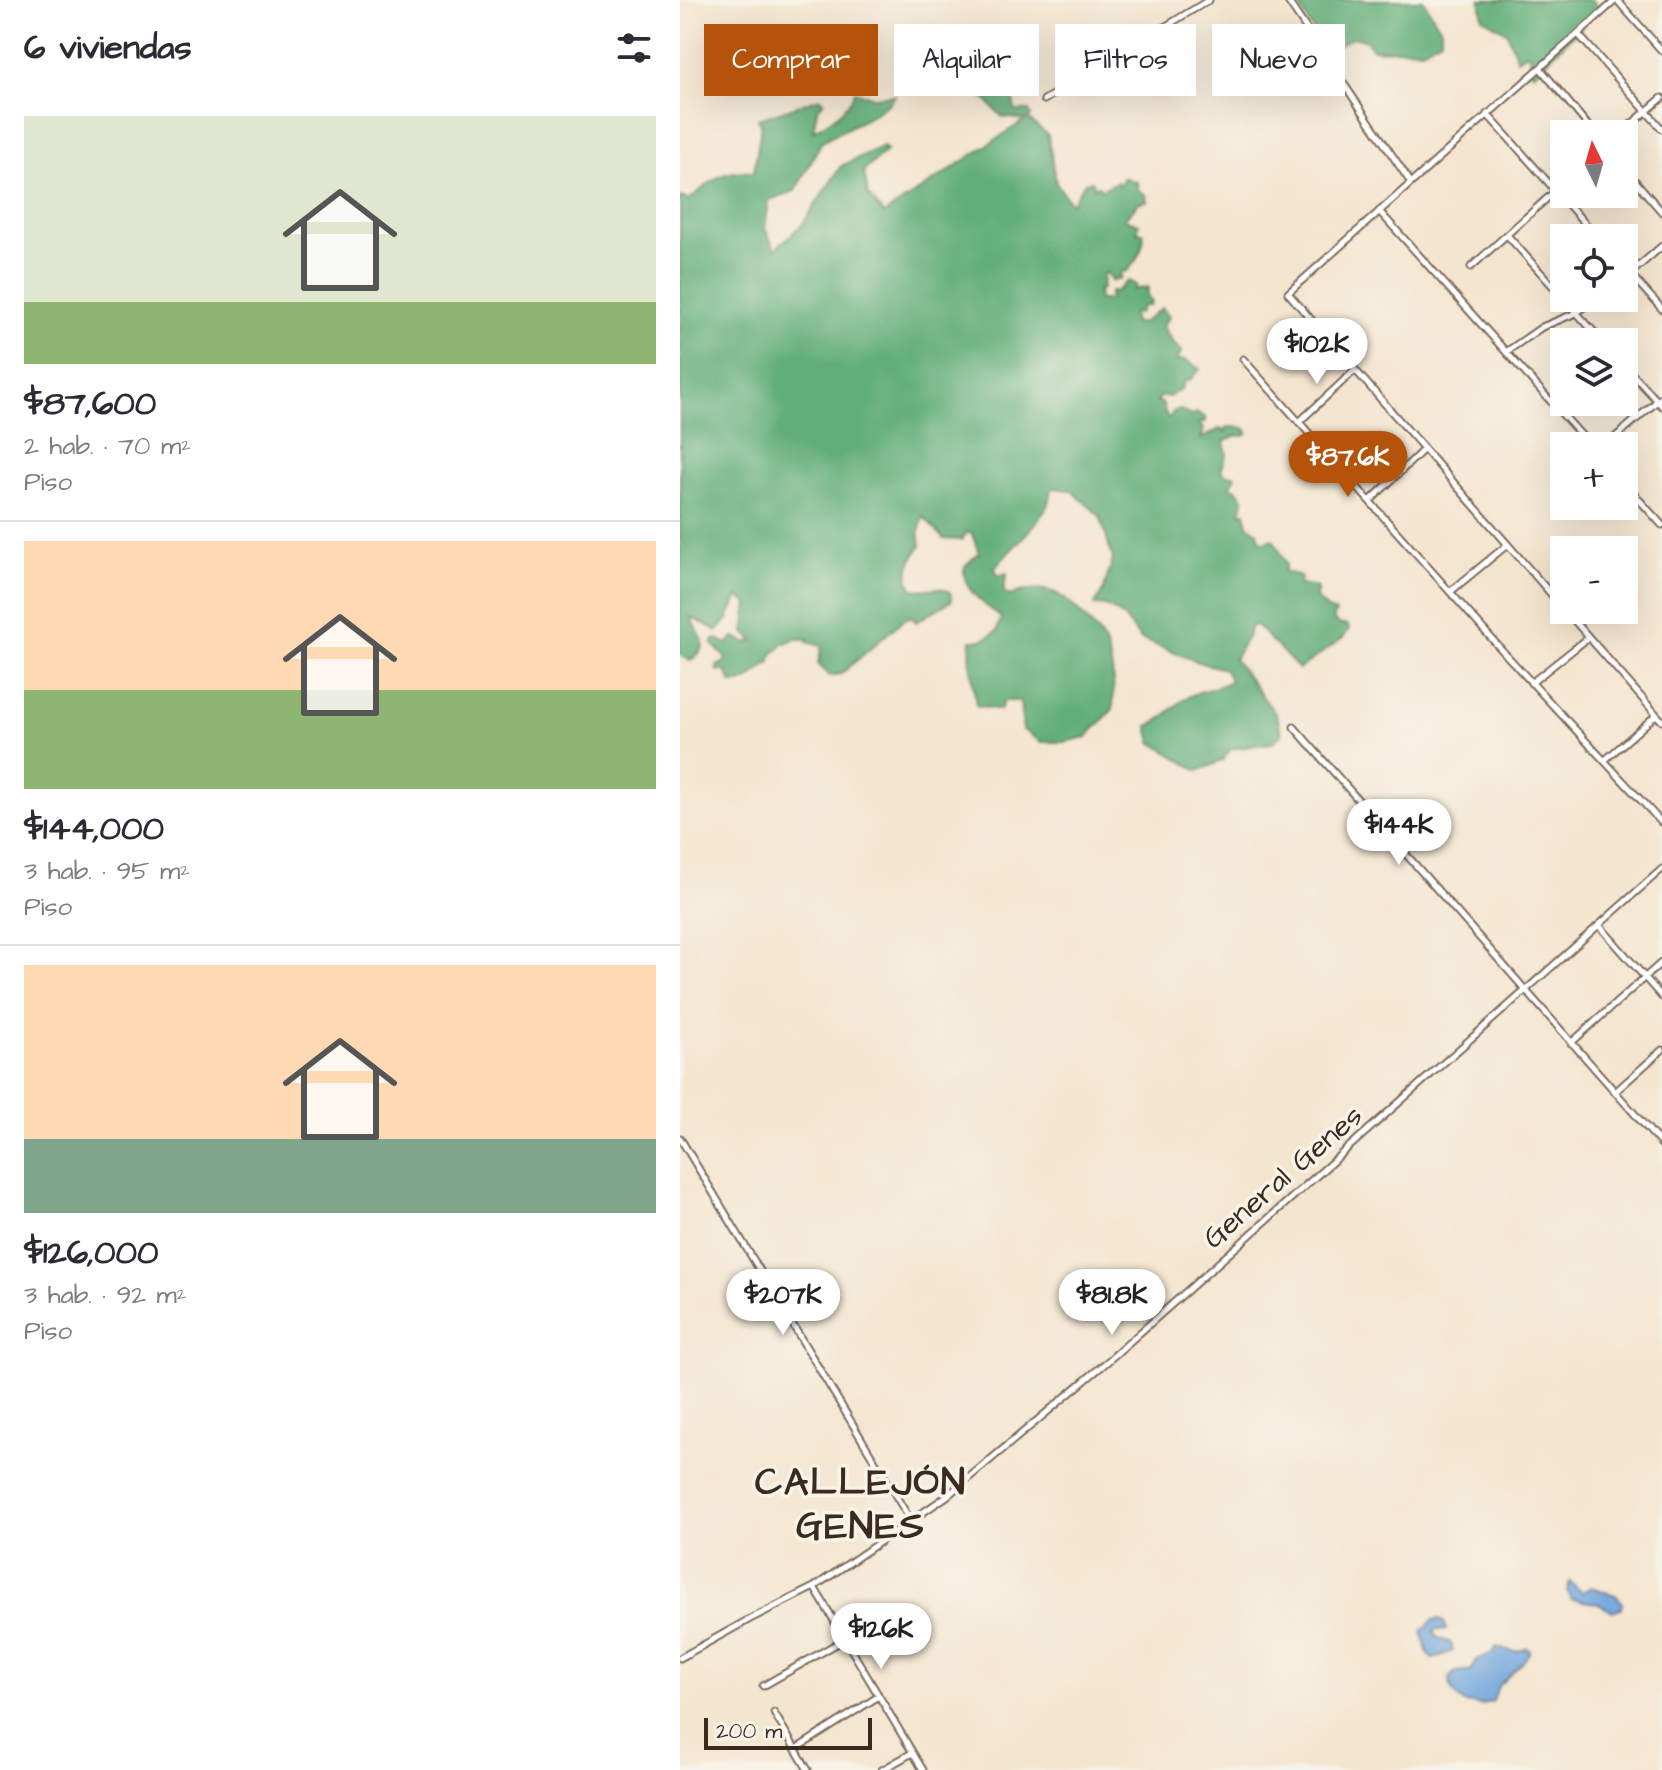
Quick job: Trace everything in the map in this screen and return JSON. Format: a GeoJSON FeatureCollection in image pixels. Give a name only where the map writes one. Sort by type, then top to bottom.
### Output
{"type":"FeatureCollection","features":[{"type":"Feature","properties":{"kind":"street"},"geometry":{"type":"LineString","coordinates":[[1044,100],[1209,0]]}},
{"type":"Feature","properties":{"kind":"street"},"geometry":{"type":"LineString","coordinates":[[1287,0],[1411,183]]}},
{"type":"Feature","properties":{"kind":"street"},"geometry":{"type":"LineString","coordinates":[[1662,51],[1617,0],[1288,293],[1662,721]]}},
{"type":"Feature","properties":{"kind":"street"},"geometry":{"type":"LineString","coordinates":[[1578,34],[1662,129]]}},
{"type":"Feature","properties":{"kind":"street"},"geometry":{"type":"LineString","coordinates":[[1540,68],[1583,120]]}},
{"type":"Feature","properties":{"kind":"street"},"geometry":{"type":"LineString","coordinates":[[1637,120],[1662,98]]}},
{"type":"Feature","properties":{"kind":"street"},"geometry":{"type":"LineString","coordinates":[[1487,114],[1550,184]]}},
{"type":"Feature","properties":{"kind":"street"},"geometry":{"type":"LineString","coordinates":[[1638,184],[1662,212]]}},
{"type":"Feature","properties":{"kind":"street"},"geometry":{"type":"LineString","coordinates":[[1471,267],[1550,195]]}},
{"type":"Feature","properties":{"kind":"street"},"geometry":{"type":"LineString","coordinates":[[1571,208],[1585,224]]}},
{"type":"Feature","properties":{"kind":"street"},"geometry":{"type":"LineString","coordinates":[[1379,211],[1578,432]]}},
{"type":"Feature","properties":{"kind":"street"},"geometry":{"type":"LineString","coordinates":[[1507,235],[1590,328]]}},
{"type":"Feature","properties":{"kind":"street"},"geometry":{"type":"LineString","coordinates":[[1638,268],[1662,246]]}},
{"type":"Feature","properties":{"kind":"street"},"geometry":{"type":"LineString","coordinates":[[1638,284],[1662,309]]}},
{"type":"Feature","properties":{"kind":"street"},"geometry":{"type":"LineString","coordinates":[[1506,352],[1542,327],[1576,313]]}},
{"type":"Feature","properties":{"kind":"street"},"geometry":{"type":"LineString","coordinates":[[1243,359],[1531,683],[1662,823]]}},
{"type":"Feature","properties":{"kind":"street"},"geometry":{"type":"LineString","coordinates":[[1299,422],[1355,370]]}},
{"type":"Feature","properties":{"kind":"street"},"geometry":{"type":"LineString","coordinates":[[1623,432],[1661,402],[1638,379]]}},
{"type":"Feature","properties":{"kind":"street"},"geometry":{"type":"LineString","coordinates":[[1369,501],[1424,449]]}},
{"type":"Feature","properties":{"kind":"street"},"geometry":{"type":"LineString","coordinates":[[1638,498],[1662,525]]}},
{"type":"Feature","properties":{"kind":"street"},"geometry":{"type":"LineString","coordinates":[[1450,592],[1507,545]]}},
{"type":"Feature","properties":{"kind":"street"},"geometry":{"type":"LineString","coordinates":[[1531,683],[1588,638]]}},
{"type":"Feature","properties":{"kind":"street"},"geometry":{"type":"LineString","coordinates":[[1605,760],[1656,715]]}},
{"type":"Feature","properties":{"kind":"street"},"geometry":{"type":"LineString","coordinates":[[1294,727],[1662,1144]]}},
{"type":"Feature","properties":{"kind":"street","name":"General Genes"},"geometry":{"type":"LineString","coordinates":[[680,1658],[814,1587],[911,1521],[1023,1435],[1662,869]]}},
{"type":"Feature","properties":{"kind":"street"},"geometry":{"type":"LineString","coordinates":[[1599,925],[1662,997]]}},
{"type":"Feature","properties":{"kind":"street"},"geometry":{"type":"LineString","coordinates":[[1571,1043],[1662,962]]}},
{"type":"Feature","properties":{"kind":"street"},"geometry":{"type":"LineString","coordinates":[[1615,1092],[1662,1050]]}},
{"type":"Feature","properties":{"kind":"street"},"geometry":{"type":"LineString","coordinates":[[680,1138],[911,1521]]}},
{"type":"Feature","properties":{"kind":"street"},"geometry":{"type":"LineString","coordinates":[[814,1587],[923,1770]]}},
{"type":"Feature","properties":{"kind":"street"},"geometry":{"type":"LineString","coordinates":[[763,1686],[845,1639]]}},
{"type":"Feature","properties":{"kind":"street"},"geometry":{"type":"LineString","coordinates":[[796,1749],[879,1696]]}},
{"type":"Feature","properties":{"kind":"street"},"geometry":{"type":"LineString","coordinates":[[774,1713],[808,1770]]}},
{"type":"Feature","properties":{"kind":"street"},"geometry":{"type":"LineString","coordinates":[[882,1770],[912,1753]]}},
{"type":"Feature","properties":{"kind":"green space"},"geometry":{"type":"Polygon","coordinates":[[[1296,0],[1423,0],[1441,29],[1441,39],[1422,50],[1373,49],[1366,40],[1353,37],[1345,42],[1345,24],[1310,24],[1296,0]]]}},
{"type":"Feature","properties":{"kind":"green space"},"geometry":{"type":"Polygon","coordinates":[[[1480,0],[1592,0],[1599,9],[1534,74],[1527,68],[1531,56],[1525,54],[1517,59],[1507,32],[1483,18],[1480,0]]]}},
{"type":"Feature","properties":{"kind":"green space"},"geometry":{"type":"Polygon","coordinates":[[[894,95],[889,103],[871,116],[822,141],[795,191],[769,200],[765,228],[775,249],[802,225],[841,166],[883,146],[887,150],[864,171],[868,195],[884,214],[1025,120],[1003,117],[981,96],[1012,96],[1015,111],[1029,111],[1031,116],[1028,119],[1048,135],[1056,183],[1071,204],[1085,182],[1092,181],[1094,187],[1099,186],[1101,190],[1117,182],[1120,186],[1123,178],[1128,178],[1137,182],[1138,190],[1146,195],[1147,201],[1138,203],[1124,219],[1139,224],[1137,232],[1143,232],[1140,253],[1127,271],[1121,272],[1121,278],[1111,281],[1107,273],[1103,274],[1102,289],[1098,290],[1099,300],[1109,300],[1110,292],[1117,291],[1128,281],[1136,285],[1134,290],[1148,287],[1150,305],[1141,307],[1140,313],[1132,314],[1134,323],[1142,323],[1162,308],[1169,317],[1163,324],[1166,331],[1182,351],[1176,361],[1185,360],[1200,369],[1184,382],[1182,388],[1169,397],[1161,396],[1157,402],[1162,403],[1169,418],[1174,411],[1181,410],[1191,416],[1197,413],[1205,417],[1205,422],[1198,424],[1204,429],[1201,439],[1220,429],[1225,432],[1227,427],[1245,428],[1248,432],[1244,436],[1237,435],[1224,442],[1227,454],[1221,470],[1226,475],[1234,475],[1235,479],[1229,487],[1235,488],[1244,499],[1241,512],[1245,512],[1248,525],[1258,532],[1260,540],[1265,543],[1269,539],[1274,540],[1286,564],[1284,572],[1298,575],[1301,578],[1299,585],[1314,586],[1318,590],[1315,597],[1327,609],[1336,612],[1333,620],[1341,625],[1347,624],[1349,629],[1343,638],[1299,669],[1256,625],[1250,627],[1234,659],[1277,716],[1282,734],[1272,743],[1231,749],[1222,761],[1198,771],[1152,742],[1148,726],[1186,698],[1230,681],[1225,669],[1140,639],[1124,617],[1106,606],[1094,605],[1103,591],[1113,559],[1100,516],[1071,490],[1053,488],[1038,520],[995,568],[998,576],[1007,573],[1003,591],[1010,596],[1037,589],[1059,595],[1083,616],[1106,646],[1113,677],[1113,709],[1087,737],[1064,742],[1041,742],[1023,730],[1020,701],[1003,701],[1000,710],[976,705],[970,661],[971,640],[982,640],[997,631],[1001,618],[975,595],[966,582],[965,566],[979,553],[972,534],[967,532],[962,540],[944,539],[923,516],[919,532],[921,546],[909,566],[908,577],[912,589],[945,589],[950,592],[952,600],[916,622],[911,616],[903,620],[841,674],[830,676],[818,664],[822,646],[807,642],[808,639],[795,639],[782,644],[772,654],[770,663],[748,680],[732,683],[726,671],[718,671],[717,666],[725,662],[725,657],[712,644],[718,639],[727,644],[734,637],[747,643],[754,640],[744,632],[748,604],[738,596],[728,619],[718,631],[691,617],[702,640],[702,649],[690,661],[680,654],[680,197],[689,200],[725,174],[754,172],[761,126],[758,119],[820,98],[824,101],[817,110],[813,131],[843,110],[853,96],[894,95]]]}},
{"type":"Feature","properties":{"kind":"water"},"geometry":{"type":"Polygon","coordinates":[[[1570,1582],[1582,1592],[1591,1587],[1616,1595],[1622,1603],[1621,1608],[1612,1611],[1596,1603],[1571,1599],[1567,1591],[1570,1582]]]}},
{"type":"Feature","properties":{"kind":"water"},"geometry":{"type":"Polygon","coordinates":[[[1440,1619],[1445,1623],[1446,1630],[1433,1632],[1438,1638],[1451,1643],[1453,1651],[1433,1659],[1428,1655],[1422,1631],[1433,1620],[1440,1619]]]}},
{"type":"Feature","properties":{"kind":"water"},"geometry":{"type":"Polygon","coordinates":[[[1496,1647],[1515,1652],[1528,1648],[1530,1651],[1498,1686],[1493,1701],[1481,1705],[1464,1703],[1450,1686],[1451,1677],[1455,1673],[1471,1671],[1476,1660],[1491,1654],[1496,1647]]]}},
{"type":"Feature","properties":{"kind":"district","name":"CALLEJÓN GENES"},"geometry":{"type":"Point","coordinates":[861,1505]}}]}
